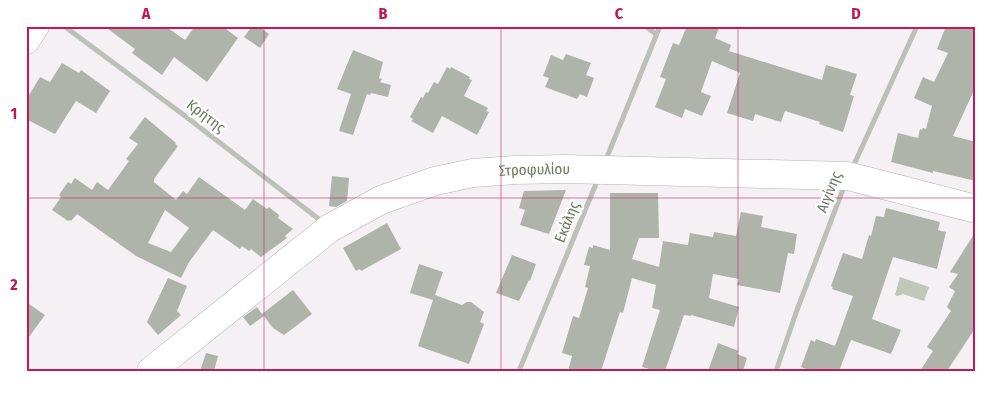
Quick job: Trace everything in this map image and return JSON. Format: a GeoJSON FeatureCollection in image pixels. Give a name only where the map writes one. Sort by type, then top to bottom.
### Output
{"type":"FeatureCollection","features":[{"type":"Feature","properties":{"kind":"street"},"geometry":{"type":"LineString","coordinates":[[26,40],[35,26]]}},
{"type":"Feature","properties":{"kind":"street","name":"Κρήτης"},"geometry":{"type":"LineString","coordinates":[[64,26],[185,116],[330,228]]}},
{"type":"Feature","properties":{"kind":"street"},"geometry":{"type":"LineString","coordinates":[[645,26],[656,34]]}},
{"type":"Feature","properties":{"kind":"street","name":"Εκάλης"},"geometry":{"type":"LineString","coordinates":[[519,371],[660,26]]}},
{"type":"Feature","properties":{"kind":"street","name":"Αιγίνης"},"geometry":{"type":"LineString","coordinates":[[776,371],[848,176],[917,26]]}},
{"type":"Feature","properties":{"kind":"street","name":"Στροφυλίου"},"geometry":{"type":"LineString","coordinates":[[151,371],[330,228],[381,200],[435,181],[472,173],[515,170],[848,176],[976,209]]}},
{"type":"Feature","properties":{"kind":"shaded area"},"geometry":{"type":"Polygon","coordinates":[[[900,277],[929,287],[924,301],[903,294],[895,295],[900,277]]]}},
{"type":"Feature","properties":{"kind":"building"},"geometry":{"type":"Polygon","coordinates":[[[104,26],[165,26],[185,40],[195,26],[222,26],[238,38],[207,82],[174,57],[162,75],[132,53],[135,49],[104,26]]]}},
{"type":"Feature","properties":{"kind":"building"},"geometry":{"type":"Polygon","coordinates":[[[252,26],[258,26],[269,34],[260,48],[244,37],[252,26]]]}},
{"type":"Feature","properties":{"kind":"building"},"geometry":{"type":"Polygon","coordinates":[[[687,26],[720,26],[715,38],[731,45],[729,51],[822,80],[826,65],[857,74],[850,95],[854,96],[843,132],[819,124],[820,122],[785,111],[781,122],[755,114],[753,121],[727,113],[740,73],[712,61],[701,92],[711,96],[702,116],[685,109],[682,118],[655,107],[666,79],[660,77],[673,43],[679,45],[687,26]]]}},
{"type":"Feature","properties":{"kind":"building"},"geometry":{"type":"Polygon","coordinates":[[[946,26],[966,26],[976,30],[976,86],[953,136],[976,142],[976,181],[933,171],[933,173],[891,162],[898,133],[918,138],[920,129],[926,129],[932,106],[914,98],[923,77],[934,82],[948,53],[937,49],[946,26]]]}},
{"type":"Feature","properties":{"kind":"building"},"geometry":{"type":"Polygon","coordinates":[[[353,50],[383,62],[379,78],[382,79],[380,82],[391,85],[388,97],[371,93],[370,95],[367,94],[353,135],[339,131],[351,94],[337,89],[353,50]]]}},
{"type":"Feature","properties":{"kind":"building"},"geometry":{"type":"Polygon","coordinates":[[[566,54],[591,63],[586,75],[594,78],[587,97],[580,94],[577,99],[545,87],[549,78],[543,76],[551,55],[563,60],[566,54]]]}},
{"type":"Feature","properties":{"kind":"building"},"geometry":{"type":"Polygon","coordinates":[[[62,63],[79,73],[81,70],[110,91],[96,113],[76,101],[55,134],[26,119],[26,100],[40,77],[50,82],[62,63]]]}},
{"type":"Feature","properties":{"kind":"building"},"geometry":{"type":"Polygon","coordinates":[[[447,67],[450,69],[451,67],[470,77],[469,79],[472,80],[464,96],[488,108],[486,111],[489,112],[477,135],[442,116],[433,133],[411,121],[413,119],[410,117],[421,97],[423,98],[426,92],[428,93],[434,82],[438,84],[447,67]]]}},
{"type":"Feature","properties":{"kind":"building"},"geometry":{"type":"Polygon","coordinates":[[[145,117],[176,143],[178,146],[154,179],[154,182],[176,200],[183,191],[187,194],[199,177],[245,210],[253,199],[267,209],[269,207],[279,215],[278,218],[293,229],[285,236],[287,238],[261,257],[251,249],[249,251],[242,246],[240,249],[213,230],[189,262],[181,278],[136,256],[77,214],[71,221],[68,221],[52,210],[68,182],[71,184],[75,178],[92,190],[97,182],[108,190],[129,161],[126,159],[138,144],[129,138],[145,117]],[[165,210],[148,243],[171,252],[189,228],[165,210]]]}},
{"type":"Feature","properties":{"kind":"building"},"geometry":{"type":"Polygon","coordinates":[[[332,176],[349,178],[347,201],[336,207],[329,206],[332,176]]]}},
{"type":"Feature","properties":{"kind":"building"},"geometry":{"type":"Polygon","coordinates":[[[566,190],[549,234],[520,225],[525,210],[519,208],[524,191],[566,190]]]}},
{"type":"Feature","properties":{"kind":"building"},"geometry":{"type":"Polygon","coordinates":[[[610,193],[658,193],[659,238],[639,238],[632,259],[659,267],[663,241],[688,245],[690,233],[713,237],[714,232],[736,236],[741,212],[763,216],[761,227],[797,234],[794,254],[788,253],[780,293],[737,285],[739,279],[713,274],[709,298],[739,307],[734,327],[691,315],[684,315],[665,371],[656,371],[642,367],[660,310],[652,308],[656,285],[632,278],[623,313],[620,312],[601,371],[568,371],[572,356],[562,353],[573,316],[579,318],[588,288],[585,287],[590,266],[584,265],[589,247],[593,248],[593,245],[610,250],[610,193]]]}},
{"type":"Feature","properties":{"kind":"building"},"geometry":{"type":"Polygon","coordinates":[[[886,208],[940,222],[938,230],[946,232],[937,269],[893,257],[872,319],[901,330],[891,354],[851,340],[839,371],[811,371],[801,367],[811,340],[815,342],[816,339],[835,346],[853,296],[832,289],[833,287],[831,286],[843,253],[862,259],[876,216],[884,217],[886,208]]]}},
{"type":"Feature","properties":{"kind":"building"},"geometry":{"type":"Polygon","coordinates":[[[387,223],[401,249],[361,271],[360,269],[356,271],[343,248],[387,223]]]}},
{"type":"Feature","properties":{"kind":"building"},"geometry":{"type":"Polygon","coordinates":[[[976,231],[976,327],[947,371],[920,371],[933,351],[927,347],[951,311],[947,307],[955,291],[949,287],[958,274],[950,272],[976,231]]]}},
{"type":"Feature","properties":{"kind":"building"},"geometry":{"type":"Polygon","coordinates":[[[512,255],[536,264],[530,281],[519,301],[496,293],[512,255]]]}},
{"type":"Feature","properties":{"kind":"building"},"geometry":{"type":"Polygon","coordinates":[[[419,264],[443,272],[435,295],[462,305],[471,302],[484,312],[480,322],[484,324],[469,364],[418,346],[433,300],[410,293],[419,264]]]}},
{"type":"Feature","properties":{"kind":"building"},"geometry":{"type":"Polygon","coordinates":[[[168,278],[187,286],[177,311],[181,315],[158,335],[147,322],[168,278]]]}},
{"type":"Feature","properties":{"kind":"building"},"geometry":{"type":"Polygon","coordinates":[[[293,290],[312,314],[284,335],[273,328],[264,316],[250,326],[243,317],[257,307],[262,314],[293,290]]]}},
{"type":"Feature","properties":{"kind":"building"},"geometry":{"type":"Polygon","coordinates":[[[26,302],[45,315],[26,341],[26,302]]]}},
{"type":"Feature","properties":{"kind":"building"},"geometry":{"type":"Polygon","coordinates":[[[718,343],[739,351],[737,354],[747,358],[743,371],[708,371],[718,343]]]}},
{"type":"Feature","properties":{"kind":"building"},"geometry":{"type":"Polygon","coordinates":[[[206,353],[218,356],[214,371],[200,371],[206,353]]]}}]}
